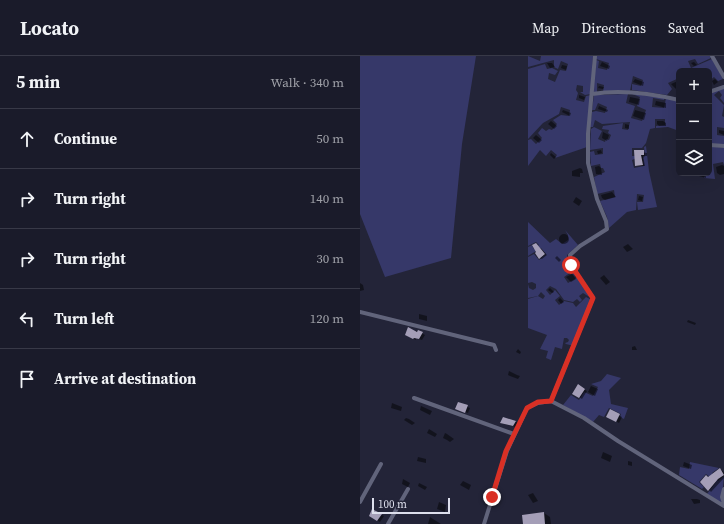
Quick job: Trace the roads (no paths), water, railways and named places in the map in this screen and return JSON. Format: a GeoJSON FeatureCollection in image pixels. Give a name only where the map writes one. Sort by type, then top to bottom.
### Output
{"type":"FeatureCollection","features":[{"type":"Feature","properties":{"kind":"street"},"geometry":{"type":"LineString","coordinates":[[551,401],[593,298],[571,265],[570,255],[580,246],[607,229],[606,221],[597,199],[588,163],[595,56]]}},
{"type":"Feature","properties":{"kind":"street"},"geometry":{"type":"LineString","coordinates":[[712,56],[724,77]]}},
{"type":"Feature","properties":{"kind":"street"},"geometry":{"type":"LineString","coordinates":[[712,91],[724,87]]}},
{"type":"Feature","properties":{"kind":"street"},"geometry":{"type":"LineString","coordinates":[[592,94],[632,92],[648,93],[676,99]]}},
{"type":"Feature","properties":{"kind":"street"},"geometry":{"type":"LineString","coordinates":[[712,145],[724,146]]}},
{"type":"Feature","properties":{"kind":"street"},"geometry":{"type":"LineString","coordinates":[[360,312],[494,345],[496,350]]}},
{"type":"Feature","properties":{"kind":"street"},"geometry":{"type":"LineString","coordinates":[[414,398],[514,434]]}},
{"type":"Feature","properties":{"kind":"street"},"geometry":{"type":"LineString","coordinates":[[484,524],[514,434],[527,408],[538,402],[551,401],[584,418],[618,441],[724,506]]}},
{"type":"Feature","properties":{"kind":"street"},"geometry":{"type":"LineString","coordinates":[[360,502],[381,464]]}},
{"type":"Feature","properties":{"kind":"street"},"geometry":{"type":"LineString","coordinates":[[724,489],[722,497],[724,503]]}},
{"type":"Feature","properties":{"kind":"street"},"geometry":{"type":"LineString","coordinates":[[388,524],[408,490]]}}]}
